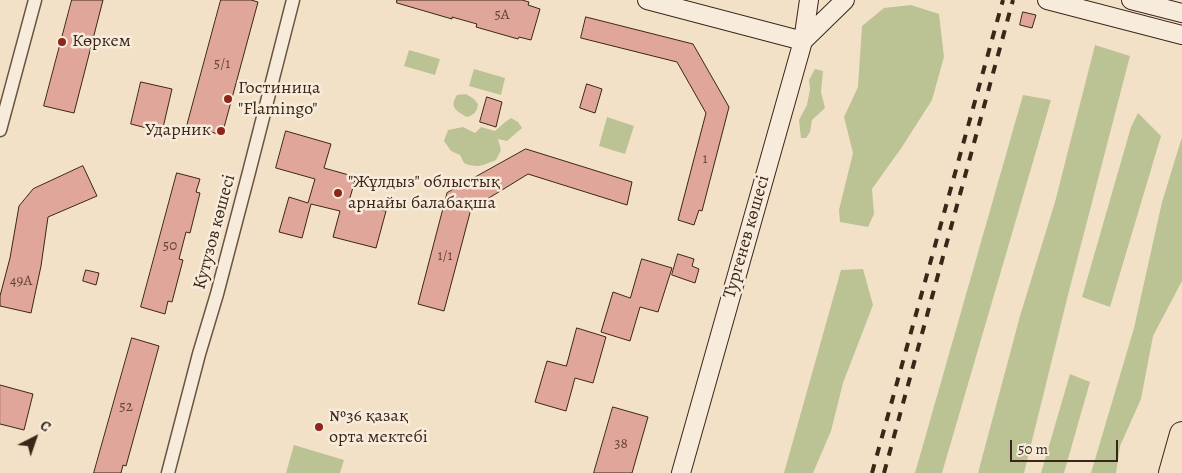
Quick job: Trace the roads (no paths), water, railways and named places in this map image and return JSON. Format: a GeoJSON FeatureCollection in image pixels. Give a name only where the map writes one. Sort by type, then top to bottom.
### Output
{"type":"FeatureCollection","features":[{"type":"Feature","properties":{"kind":"highway"},"geometry":{"type":"LineString","coordinates":[[1171,473],[1182,434]]}},
{"type":"Feature","properties":{"kind":"main road"},"geometry":{"type":"LineString","coordinates":[[648,0],[803,41],[846,0]]}},
{"type":"Feature","properties":{"kind":"main road","name":"Тургенев көшесі"},"geometry":{"type":"LineString","coordinates":[[681,473],[803,41],[809,0]]}},
{"type":"Feature","properties":{"kind":"main road"},"geometry":{"type":"LineString","coordinates":[[1047,0],[1182,34]]}},
{"type":"Feature","properties":{"kind":"main road"},"geometry":{"type":"LineString","coordinates":[[1131,0],[1182,13]]}},
{"type":"Feature","properties":{"kind":"street"},"geometry":{"type":"LineString","coordinates":[[0,130],[34,0]]}},
{"type":"Feature","properties":{"kind":"street","name":"Кутузов көшесі"},"geometry":{"type":"LineString","coordinates":[[168,473],[199,354],[217,294],[293,0]]}},
{"type":"Feature","properties":{"kind":"railway"},"geometry":{"type":"LineString","coordinates":[[872,473],[1003,0]]}},
{"type":"Feature","properties":{"kind":"railway"},"geometry":{"type":"LineString","coordinates":[[884,473],[1013,0]]}},
{"type":"Feature","properties":{"kind":"place","name":"Көркем"},"geometry":{"type":"Point","coordinates":[62,42]}},
{"type":"Feature","properties":{"kind":"place","name":"Гостиница \"Flamingo\""},"geometry":{"type":"Point","coordinates":[228,99]}},
{"type":"Feature","properties":{"kind":"place","name":"Ударник"},"geometry":{"type":"Point","coordinates":[221,131]}},
{"type":"Feature","properties":{"kind":"place","name":"\"Жұлдыз\" облыстық арнайы балабақша"},"geometry":{"type":"Point","coordinates":[338,193]}},
{"type":"Feature","properties":{"kind":"place","name":"№36 қазақ орта мектебі"},"geometry":{"type":"Point","coordinates":[319,427]}}]}
